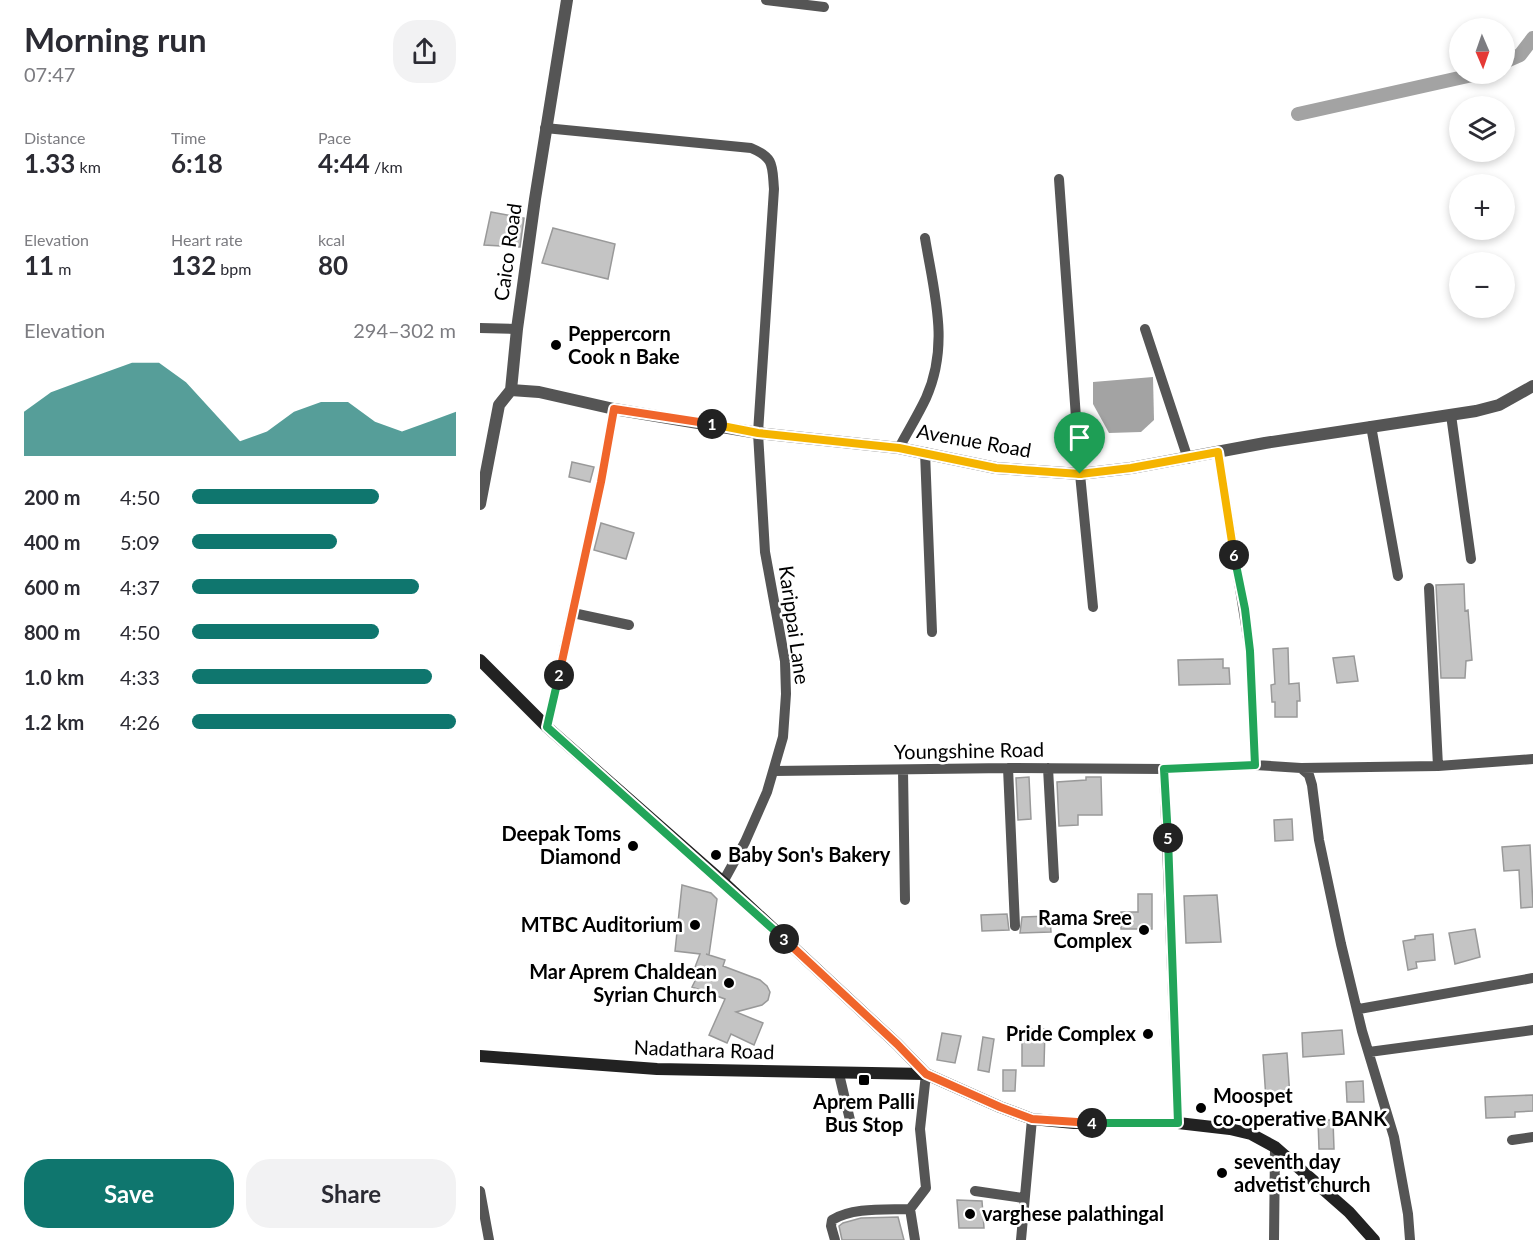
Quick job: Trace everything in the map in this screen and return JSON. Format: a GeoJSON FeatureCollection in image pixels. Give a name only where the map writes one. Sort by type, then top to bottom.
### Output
{"type":"FeatureCollection","features":[{"type":"Feature","properties":{"kind":"main road"},"geometry":{"type":"LineString","coordinates":[[480,660],[547,727],[723,882],[897,1044],[926,1074],[1032,1119],[1074,1123],[1178,1123],[1230,1129],[1251,1134],[1275,1147],[1349,1212],[1374,1240]]}},
{"type":"Feature","properties":{"kind":"main road","name":"Nadathara Road"},"geometry":{"type":"LineString","coordinates":[[480,1056],[657,1069],[926,1074]]}},
{"type":"Feature","properties":{"kind":"street","name":"Caico Road"},"geometry":{"type":"LineString","coordinates":[[480,504],[499,405],[511,390],[517,329],[545,128],[567,0]]}},
{"type":"Feature","properties":{"kind":"street"},"geometry":{"type":"LineString","coordinates":[[766,0],[824,7]]}},
{"type":"Feature","properties":{"kind":"street","name":"Karippai Lane"},"geometry":{"type":"LineString","coordinates":[[545,128],[751,148],[765,154],[772,165],[774,189],[758,433],[765,552],[785,661],[786,694],[783,737],[774,771],[745,842],[723,882]]}},
{"type":"Feature","properties":{"kind":"street"},"geometry":{"type":"LineString","coordinates":[[1059,179],[1080,474],[1093,607]]}},
{"type":"Feature","properties":{"kind":"street"},"geometry":{"type":"LineString","coordinates":[[899,448],[926,397],[939,347],[939,322],[925,238]]}},
{"type":"Feature","properties":{"kind":"street"},"geometry":{"type":"LineString","coordinates":[[480,328],[517,329]]}},
{"type":"Feature","properties":{"kind":"street"},"geometry":{"type":"LineString","coordinates":[[1145,329],[1188,459]]}},
{"type":"Feature","properties":{"kind":"street","name":"Avenue Road"},"geometry":{"type":"LineString","coordinates":[[511,390],[540,392],[614,409],[758,433],[899,448],[996,468],[1080,474],[1188,459],[1371,426],[1451,415],[1498,405],[1533,386]]}},
{"type":"Feature","properties":{"kind":"street"},"geometry":{"type":"LineString","coordinates":[[547,727],[601,482],[614,409]]}},
{"type":"Feature","properties":{"kind":"street"},"geometry":{"type":"LineString","coordinates":[[1451,415],[1471,560]]}},
{"type":"Feature","properties":{"kind":"street"},"geometry":{"type":"LineString","coordinates":[[1371,426],[1398,576]]}},
{"type":"Feature","properties":{"kind":"street"},"geometry":{"type":"LineString","coordinates":[[925,452],[932,632]]}},
{"type":"Feature","properties":{"kind":"street"},"geometry":{"type":"LineString","coordinates":[[1218,452],[1249,641],[1255,765]]}},
{"type":"Feature","properties":{"kind":"street"},"geometry":{"type":"LineString","coordinates":[[1429,588],[1438,766]]}},
{"type":"Feature","properties":{"kind":"street"},"geometry":{"type":"LineString","coordinates":[[573,613],[629,625]]}},
{"type":"Feature","properties":{"kind":"street","name":"Youngshine Road"},"geometry":{"type":"LineString","coordinates":[[774,771],[1164,769],[1255,765],[1301,768],[1438,766],[1533,759]]}},
{"type":"Feature","properties":{"kind":"street"},"geometry":{"type":"LineString","coordinates":[[1008,768],[1016,926]]}},
{"type":"Feature","properties":{"kind":"street"},"geometry":{"type":"LineString","coordinates":[[1048,768],[1054,878]]}},
{"type":"Feature","properties":{"kind":"street"},"geometry":{"type":"LineString","coordinates":[[1301,768],[1309,775],[1312,785],[1319,840],[1341,944],[1359,1009],[1362,1031],[1394,1137],[1408,1214],[1410,1240]]}},
{"type":"Feature","properties":{"kind":"street"},"geometry":{"type":"LineString","coordinates":[[1164,769],[1178,1123]]}},
{"type":"Feature","properties":{"kind":"street"},"geometry":{"type":"LineString","coordinates":[[903,770],[905,900]]}},
{"type":"Feature","properties":{"kind":"street"},"geometry":{"type":"LineString","coordinates":[[1359,1009],[1533,978]]}},
{"type":"Feature","properties":{"kind":"street"},"geometry":{"type":"LineString","coordinates":[[1369,1052],[1533,1030]]}},
{"type":"Feature","properties":{"kind":"street"},"geometry":{"type":"LineString","coordinates":[[839,1074],[850,1120]]}},
{"type":"Feature","properties":{"kind":"street"},"geometry":{"type":"LineString","coordinates":[[915,1240],[910,1209],[926,1188],[920,1129],[926,1074]]}},
{"type":"Feature","properties":{"kind":"street"},"geometry":{"type":"LineString","coordinates":[[1021,1240],[1023,1198],[1032,1119]]}},
{"type":"Feature","properties":{"kind":"street"},"geometry":{"type":"LineString","coordinates":[[1512,1140],[1533,1137]]}},
{"type":"Feature","properties":{"kind":"street"},"geometry":{"type":"LineString","coordinates":[[1274,1240],[1275,1147]]}},
{"type":"Feature","properties":{"kind":"street"},"geometry":{"type":"LineString","coordinates":[[480,1191],[489,1240]]}},
{"type":"Feature","properties":{"kind":"street"},"geometry":{"type":"LineString","coordinates":[[975,1191],[1023,1198]]}},
{"type":"Feature","properties":{"kind":"street"},"geometry":{"type":"LineString","coordinates":[[835,1240],[831,1226],[832,1220],[838,1216],[859,1212],[910,1209]]}},
{"type":"Feature","properties":{"kind":"shaded area"},"geometry":{"type":"Polygon","coordinates":[[[1153,377],[1154,420],[1141,432],[1109,433],[1093,404],[1093,382],[1153,377]]]}},
{"type":"Feature","properties":{"kind":"building"},"geometry":{"type":"Polygon","coordinates":[[[491,212],[524,218],[520,247],[484,245],[491,212]]]}},
{"type":"Feature","properties":{"kind":"building"},"geometry":{"type":"Polygon","coordinates":[[[553,228],[615,244],[608,279],[542,263],[553,228]]]}},
{"type":"Feature","properties":{"kind":"building"},"geometry":{"type":"Polygon","coordinates":[[[572,462],[594,467],[590,482],[569,477],[572,462]]]}},
{"type":"Feature","properties":{"kind":"building"},"geometry":{"type":"Polygon","coordinates":[[[601,523],[634,533],[626,559],[594,550],[601,523]]]}},
{"type":"Feature","properties":{"kind":"building"},"geometry":{"type":"Polygon","coordinates":[[[1464,584],[1465,611],[1468,610],[1472,660],[1466,661],[1465,678],[1441,678],[1436,585],[1464,584]]]}},
{"type":"Feature","properties":{"kind":"building"},"geometry":{"type":"Polygon","coordinates":[[[1288,648],[1289,684],[1299,683],[1300,701],[1297,701],[1297,717],[1275,717],[1275,702],[1272,702],[1271,685],[1275,684],[1273,649],[1288,648]]]}},
{"type":"Feature","properties":{"kind":"building"},"geometry":{"type":"Polygon","coordinates":[[[1354,656],[1358,681],[1337,683],[1333,658],[1354,656]]]}},
{"type":"Feature","properties":{"kind":"building"},"geometry":{"type":"Polygon","coordinates":[[[1223,659],[1223,668],[1229,668],[1230,684],[1179,685],[1178,660],[1223,659]]]}},
{"type":"Feature","properties":{"kind":"building"},"geometry":{"type":"Polygon","coordinates":[[[1029,777],[1031,819],[1018,820],[1016,778],[1029,777]]]}},
{"type":"Feature","properties":{"kind":"building"},"geometry":{"type":"Polygon","coordinates":[[[1086,777],[1101,777],[1102,815],[1078,815],[1078,825],[1059,826],[1057,782],[1086,780],[1086,777]]]}},
{"type":"Feature","properties":{"kind":"building"},"geometry":{"type":"Polygon","coordinates":[[[1292,819],[1293,840],[1275,841],[1274,820],[1292,819]]]}},
{"type":"Feature","properties":{"kind":"building"},"geometry":{"type":"Polygon","coordinates":[[[1530,845],[1533,907],[1521,908],[1519,870],[1504,871],[1502,847],[1530,845]]]}},
{"type":"Feature","properties":{"kind":"building"},"geometry":{"type":"Polygon","coordinates":[[[682,885],[711,893],[717,899],[709,955],[725,960],[723,966],[760,980],[770,992],[768,1000],[762,1005],[736,1012],[763,1023],[754,1045],[731,1034],[727,1043],[709,1035],[725,999],[692,987],[697,977],[692,975],[700,954],[675,951],[682,885]]]}},
{"type":"Feature","properties":{"kind":"building"},"geometry":{"type":"Polygon","coordinates":[[[1138,894],[1152,894],[1152,929],[1121,929],[1121,912],[1138,912],[1138,894]]]}},
{"type":"Feature","properties":{"kind":"building"},"geometry":{"type":"Polygon","coordinates":[[[1217,895],[1221,942],[1186,943],[1184,896],[1217,895]]]}},
{"type":"Feature","properties":{"kind":"building"},"geometry":{"type":"Polygon","coordinates":[[[1007,914],[1009,930],[982,931],[981,915],[1007,914]]]}},
{"type":"Feature","properties":{"kind":"building"},"geometry":{"type":"Polygon","coordinates":[[[1050,916],[1051,932],[1020,933],[1022,917],[1050,916]]]}},
{"type":"Feature","properties":{"kind":"building"},"geometry":{"type":"Polygon","coordinates":[[[1475,929],[1480,957],[1455,964],[1449,933],[1475,929]]]}},
{"type":"Feature","properties":{"kind":"building"},"geometry":{"type":"Polygon","coordinates":[[[1433,934],[1435,960],[1416,962],[1417,968],[1408,970],[1403,941],[1415,939],[1415,936],[1433,934]]]}},
{"type":"Feature","properties":{"kind":"building"},"geometry":{"type":"Polygon","coordinates":[[[1022,1029],[1045,1029],[1044,1066],[1022,1066],[1022,1029]]]}},
{"type":"Feature","properties":{"kind":"building"},"geometry":{"type":"Polygon","coordinates":[[[1342,1030],[1344,1054],[1303,1057],[1302,1033],[1342,1030]]]}},
{"type":"Feature","properties":{"kind":"building"},"geometry":{"type":"Polygon","coordinates":[[[942,1033],[961,1036],[955,1063],[937,1060],[942,1033]]]}},
{"type":"Feature","properties":{"kind":"building"},"geometry":{"type":"Polygon","coordinates":[[[983,1037],[994,1039],[989,1072],[978,1070],[983,1037]]]}},
{"type":"Feature","properties":{"kind":"building"},"geometry":{"type":"Polygon","coordinates":[[[1287,1053],[1290,1097],[1266,1099],[1263,1055],[1287,1053]]]}},
{"type":"Feature","properties":{"kind":"building"},"geometry":{"type":"Polygon","coordinates":[[[1003,1070],[1016,1070],[1015,1091],[1003,1091],[1003,1070]]]}},
{"type":"Feature","properties":{"kind":"building"},"geometry":{"type":"Polygon","coordinates":[[[1363,1081],[1364,1102],[1347,1102],[1346,1082],[1363,1081]]]}},
{"type":"Feature","properties":{"kind":"building"},"geometry":{"type":"Polygon","coordinates":[[[1533,1095],[1533,1111],[1515,1112],[1515,1117],[1486,1118],[1485,1097],[1533,1095]]]}},
{"type":"Feature","properties":{"kind":"building"},"geometry":{"type":"Polygon","coordinates":[[[1318,1120],[1333,1120],[1334,1149],[1319,1149],[1318,1120]]]}},
{"type":"Feature","properties":{"kind":"building","name":"varghese palathingal"},"geometry":{"type":"Polygon","coordinates":[[[957,1200],[982,1201],[984,1228],[959,1228],[957,1200]]]}},
{"type":"Feature","properties":{"kind":"building"},"geometry":{"type":"Polygon","coordinates":[[[898,1217],[904,1240],[842,1240],[839,1226],[843,1223],[861,1218],[898,1217]]]}},
{"type":"Feature","properties":{"kind":"waterway"},"geometry":{"type":"LineString","coordinates":[[1515,57],[1520,55],[1533,38]]}},
{"type":"Feature","properties":{"kind":"waterway"},"geometry":{"type":"LineString","coordinates":[[1298,114],[1449,80]]}},
{"type":"Feature","properties":{"kind":"place","name":"Peppercorn Cook n Bake"},"geometry":{"type":"Point","coordinates":[556,345]}},
{"type":"Feature","properties":{"kind":"place","name":"Deepak Toms Diamond"},"geometry":{"type":"Point","coordinates":[633,846]}},
{"type":"Feature","properties":{"kind":"place","name":"Baby Son's Bakery"},"geometry":{"type":"Point","coordinates":[716,855]}},
{"type":"Feature","properties":{"kind":"place","name":"MTBC Auditorium"},"geometry":{"type":"Point","coordinates":[695,925]}},
{"type":"Feature","properties":{"kind":"place","name":"Rama Sree Complex"},"geometry":{"type":"Point","coordinates":[1144,930]}},
{"type":"Feature","properties":{"kind":"place","name":"Mar Aprem Chaldean Syrian Church"},"geometry":{"type":"Point","coordinates":[729,983]}},
{"type":"Feature","properties":{"kind":"place","name":"Pride Complex"},"geometry":{"type":"Point","coordinates":[1148,1034]}},
{"type":"Feature","properties":{"kind":"place","name":"Aprem Palli Bus Stop"},"geometry":{"type":"Point","coordinates":[864,1080]}},
{"type":"Feature","properties":{"kind":"place","name":"Moospet co-operative BANK"},"geometry":{"type":"Point","coordinates":[1201,1108]}},
{"type":"Feature","properties":{"kind":"place","name":"seventh day advetist church"},"geometry":{"type":"Point","coordinates":[1222,1173]}},
{"type":"Feature","properties":{"kind":"place","name":"varghese palathingal"},"geometry":{"type":"Point","coordinates":[970,1214]}},
{"type":"Feature","properties":{"kind":"route"},"geometry":{"type":"LineString","coordinates":[[614,409],[758,433],[925,452],[996,468],[1080,474],[1188,459],[1218,452],[1228,525],[1245,609],[1250,651],[1255,765],[1164,769],[1178,1123],[1074,1123],[1032,1119],[926,1074],[897,1044],[723,882],[547,727],[601,482],[614,409]]}}]}
